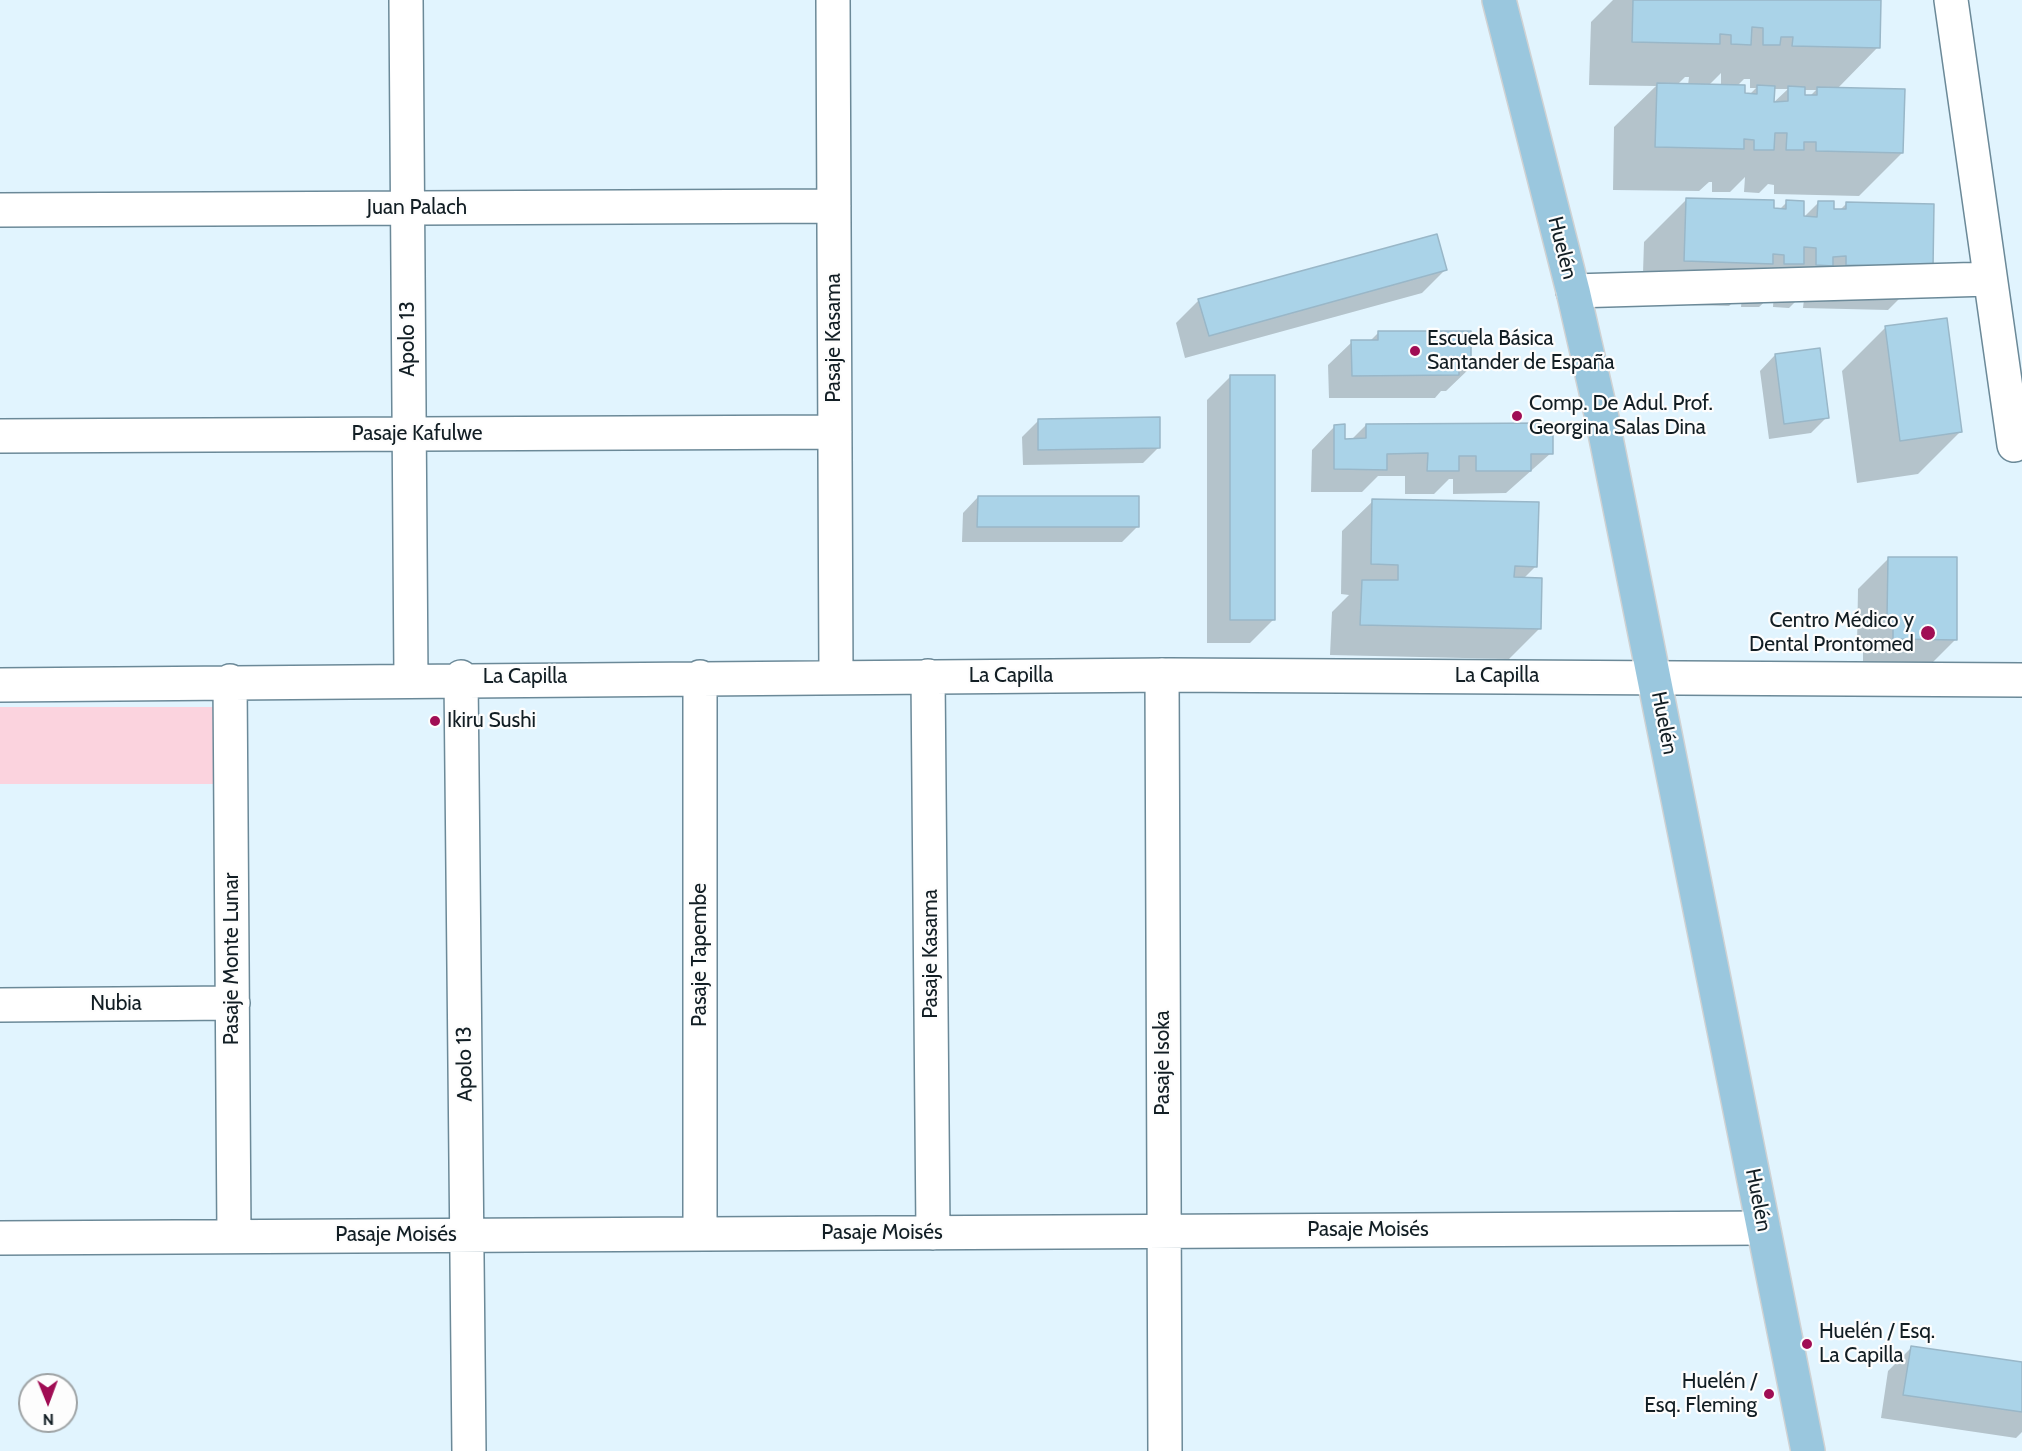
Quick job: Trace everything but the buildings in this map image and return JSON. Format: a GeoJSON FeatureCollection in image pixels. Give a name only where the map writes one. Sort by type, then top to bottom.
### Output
{"type":"FeatureCollection","features":[{"type":"Feature","properties":{"kind":"main road","name":"Huelén"},"geometry":{"type":"LineString","coordinates":[[1499,0],[1573,291],[1655,679],[1808,1451]]}},
{"type":"Feature","properties":{"kind":"street","name":"Apolo 13"},"geometry":{"type":"LineString","coordinates":[[406,0],[411,678]]}},
{"type":"Feature","properties":{"kind":"street","name":"Pasaje Kasama"},"geometry":{"type":"LineString","coordinates":[[833,0],[836,676]]}},
{"type":"Feature","properties":{"kind":"street"},"geometry":{"type":"LineString","coordinates":[[1952,0],[2014,445]]}},
{"type":"Feature","properties":{"kind":"street","name":"Juan Palach"},"geometry":{"type":"LineString","coordinates":[[0,210],[834,206]]}},
{"type":"Feature","properties":{"kind":"street"},"geometry":{"type":"LineString","coordinates":[[1573,291],[1990,279]]}},
{"type":"Feature","properties":{"kind":"street","name":"Pasaje Kafulwe"},"geometry":{"type":"LineString","coordinates":[[0,436],[835,432]]}},
{"type":"Feature","properties":{"kind":"street","name":"La Capilla"},"geometry":{"type":"LineString","coordinates":[[0,685],[461,677],[700,676],[1162,675],[2022,680]]}},
{"type":"Feature","properties":{"kind":"street","name":"Pasaje Isoka"},"geometry":{"type":"LineString","coordinates":[[1162,675],[1165,1451]]}},
{"type":"Feature","properties":{"kind":"street","name":"Pasaje Tapembe"},"geometry":{"type":"LineString","coordinates":[[700,676],[700,1234]]}},
{"type":"Feature","properties":{"kind":"street","name":"Pasaje Kasama"},"geometry":{"type":"LineString","coordinates":[[928,676],[933,1233]]}},
{"type":"Feature","properties":{"kind":"street","name":"Apolo 13"},"geometry":{"type":"LineString","coordinates":[[461,677],[469,1451]]}},
{"type":"Feature","properties":{"kind":"street","name":"Pasaje Monte Lunar"},"geometry":{"type":"LineString","coordinates":[[230,681],[234,1236]]}},
{"type":"Feature","properties":{"kind":"street","name":"Nubia"},"geometry":{"type":"LineString","coordinates":[[0,1005],[233,1003]]}},
{"type":"Feature","properties":{"kind":"street","name":"Pasaje Moisés"},"geometry":{"type":"LineString","coordinates":[[0,1238],[1763,1228]]}},
{"type":"Feature","properties":{"kind":"shaded area"},"geometry":{"type":"Polygon","coordinates":[[[0,707],[215,707],[215,784],[0,784],[0,707]]]}},
{"type":"Feature","properties":{"kind":"place","name":"Escuela Básica Santander de España"},"geometry":{"type":"Point","coordinates":[1415,351]}},
{"type":"Feature","properties":{"kind":"place","name":"Comp. De Adul. Prof. Georgina Salas Dina"},"geometry":{"type":"Point","coordinates":[1517,416]}},
{"type":"Feature","properties":{"kind":"place","name":"Centro Médico y Dental Prontomed"},"geometry":{"type":"Point","coordinates":[1928,633]}},
{"type":"Feature","properties":{"kind":"place","name":"Ikiru Sushi"},"geometry":{"type":"Point","coordinates":[435,721]}},
{"type":"Feature","properties":{"kind":"place","name":"Huelén / Esq. La Capilla"},"geometry":{"type":"Point","coordinates":[1807,1344]}},
{"type":"Feature","properties":{"kind":"place","name":"Huelén / Esq. Fleming"},"geometry":{"type":"Point","coordinates":[1769,1394]}}]}
